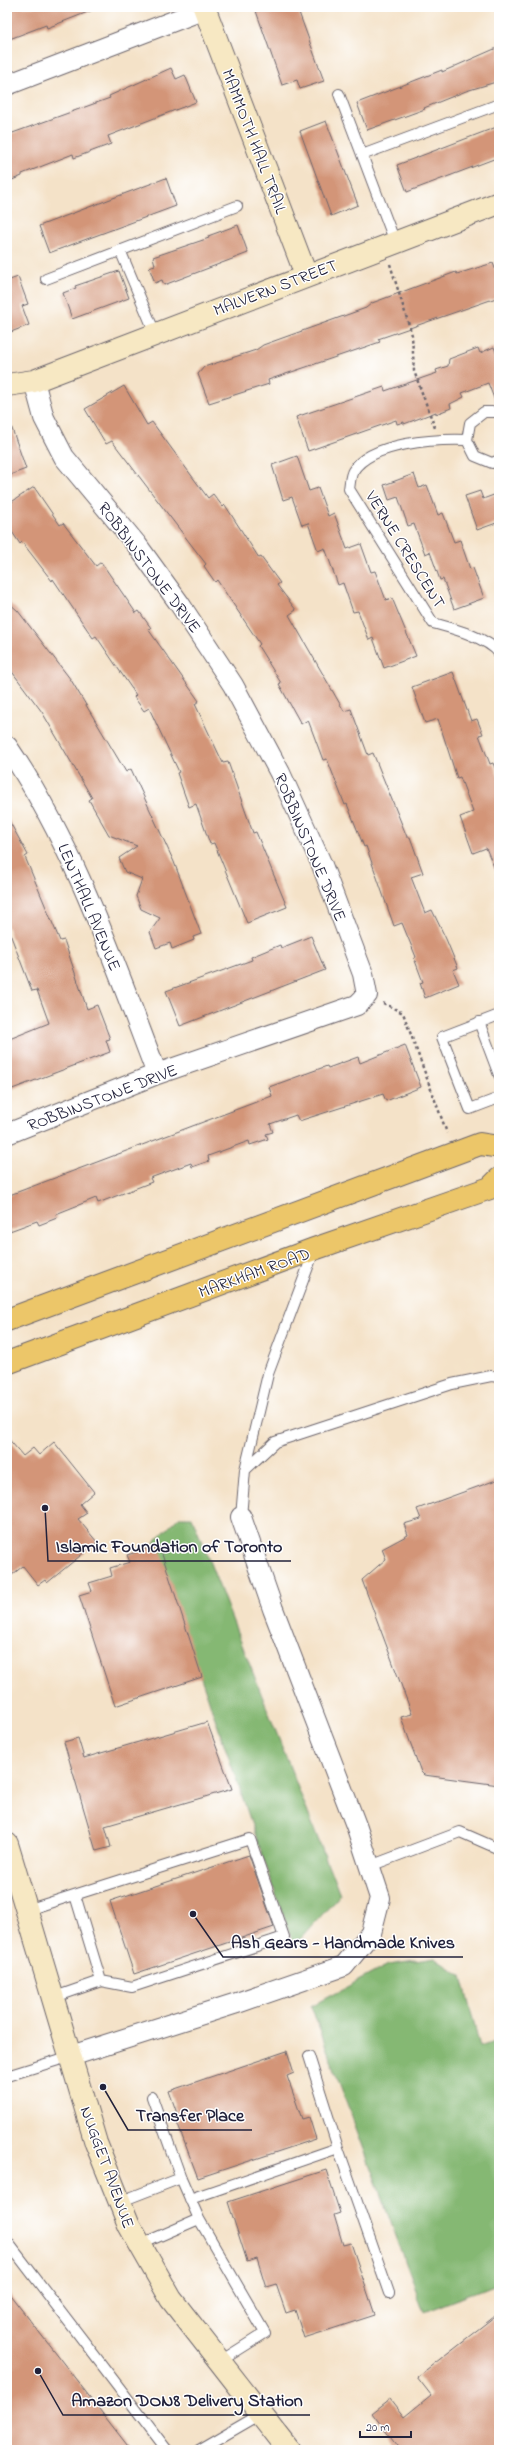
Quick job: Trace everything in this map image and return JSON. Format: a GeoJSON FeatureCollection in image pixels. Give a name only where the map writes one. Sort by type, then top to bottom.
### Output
{"type":"FeatureCollection","features":[{"type":"Feature","properties":{"kind":"main road"},"geometry":{"type":"LineString","coordinates":[[7,1320],[480,1144],[499,1147]]}},
{"type":"Feature","properties":{"kind":"main road","name":"MARKHAM ROAD"},"geometry":{"type":"LineString","coordinates":[[7,1363],[314,1250],[490,1188],[499,1179]]}},
{"type":"Feature","properties":{"kind":"street"},"geometry":{"type":"LineString","coordinates":[[7,85],[204,8]]}},
{"type":"Feature","properties":{"kind":"street","name":"MAMMOTH HALL TRAIL"},"geometry":{"type":"LineString","coordinates":[[204,8],[306,275]]}},
{"type":"Feature","properties":{"kind":"street","name":"MALVERN STREET"},"geometry":{"type":"LineString","coordinates":[[7,385],[34,381],[155,333],[499,202]]}},
{"type":"Feature","properties":{"kind":"street","name":"ROBBINSTONE DRIVE"},"geometry":{"type":"LineString","coordinates":[[7,1134],[157,1074],[358,1005],[367,995],[363,974],[322,865],[280,773],[233,685],[179,603],[137,545],[64,457],[44,418],[34,381]]}},
{"type":"Feature","properties":{"kind":"street","name":"LENTHALL AVENUE"},"geometry":{"type":"LineString","coordinates":[[7,746],[26,774],[78,873],[157,1074]]}},
{"type":"Feature","properties":{"kind":"street"},"geometry":{"type":"LineString","coordinates":[[71,2056],[286,1987],[344,1966],[371,1933],[380,1898],[370,1866],[273,1609],[241,1517]]}},
{"type":"Feature","properties":{"kind":"street","name":"NUGGET AVENUE"},"geometry":{"type":"LineString","coordinates":[[7,1844],[96,2143],[119,2202],[139,2245],[171,2299],[289,2450]]}},
{"type":"Feature","properties":{"kind":"lane"},"geometry":{"type":"LineString","coordinates":[[339,94],[362,154],[390,244]]}},
{"type":"Feature","properties":{"kind":"lane"},"geometry":{"type":"LineString","coordinates":[[362,154],[499,104]]}},
{"type":"Feature","properties":{"kind":"lane"},"geometry":{"type":"LineString","coordinates":[[46,279],[237,206]]}},
{"type":"Feature","properties":{"kind":"lane"},"geometry":{"type":"LineString","coordinates":[[120,250],[155,333]]}},
{"type":"Feature","properties":{"kind":"lane"},"geometry":{"type":"LineString","coordinates":[[499,412],[484,412],[470,423],[467,440],[475,456],[492,463],[499,460]]}},
{"type":"Feature","properties":{"kind":"lane","name":"VERNE CRESCENT"},"geometry":{"type":"LineString","coordinates":[[467,440],[439,439],[395,447],[365,458],[352,472],[349,489],[433,623],[464,633],[494,647],[499,653]]}},
{"type":"Feature","properties":{"kind":"lane"},"geometry":{"type":"LineString","coordinates":[[499,1015],[442,1037],[470,1109],[499,1098]]}},
{"type":"Feature","properties":{"kind":"lane"},"geometry":{"type":"LineString","coordinates":[[479,1022],[499,1075]]}},
{"type":"Feature","properties":{"kind":"lane"},"geometry":{"type":"LineString","coordinates":[[241,1517],[246,1470],[268,1374],[314,1250]]}},
{"type":"Feature","properties":{"kind":"lane"},"geometry":{"type":"LineString","coordinates":[[246,1470],[275,1442],[452,1384],[491,1376],[499,1377]]}},
{"type":"Feature","properties":{"kind":"lane"},"geometry":{"type":"LineString","coordinates":[[370,1866],[460,1832],[499,1849]]}},
{"type":"Feature","properties":{"kind":"lane"},"geometry":{"type":"LineString","coordinates":[[27,1910],[250,1839],[284,1937],[132,1987],[101,1981],[52,1998]]}},
{"type":"Feature","properties":{"kind":"lane"},"geometry":{"type":"LineString","coordinates":[[75,1895],[101,1981]]}},
{"type":"Feature","properties":{"kind":"lane"},"geometry":{"type":"LineString","coordinates":[[7,2076],[71,2056]]}},
{"type":"Feature","properties":{"kind":"lane"},"geometry":{"type":"LineString","coordinates":[[309,2056],[338,2148],[389,2293]]}},
{"type":"Feature","properties":{"kind":"lane"},"geometry":{"type":"LineString","coordinates":[[152,2097],[181,2178],[199,2219],[265,2333],[219,2362]]}},
{"type":"Feature","properties":{"kind":"lane"},"geometry":{"type":"LineString","coordinates":[[190,2199],[338,2148]]}},
{"type":"Feature","properties":{"kind":"lane"},"geometry":{"type":"LineString","coordinates":[[119,2202],[181,2178]]}},
{"type":"Feature","properties":{"kind":"lane"},"geometry":{"type":"LineString","coordinates":[[139,2245],[199,2219]]}},
{"type":"Feature","properties":{"kind":"lane"},"geometry":{"type":"LineString","coordinates":[[7,2241],[167,2450]]}},
{"type":"Feature","properties":{"kind":"lane"},"geometry":{"type":"LineString","coordinates":[[199,2450],[261,2414]]}},
{"type":"Feature","properties":{"kind":"path"},"geometry":{"type":"LineString","coordinates":[[390,244],[412,335],[414,371],[439,439]]}},
{"type":"Feature","properties":{"kind":"path"},"geometry":{"type":"LineString","coordinates":[[367,995],[402,1013],[447,1133]]}},
{"type":"Feature","properties":{"kind":"green space"},"geometry":{"type":"Polygon","coordinates":[[[179,1517],[192,1517],[340,1895],[294,1946],[154,1542],[179,1517]]]}},
{"type":"Feature","properties":{"kind":"green space"},"geometry":{"type":"Polygon","coordinates":[[[435,1958],[462,1976],[480,2047],[499,2040],[499,2283],[424,2312],[311,2006],[388,1965],[435,1958]]]}},
{"type":"Feature","properties":{"kind":"building"},"geometry":{"type":"Polygon","coordinates":[[[7,7],[98,8],[47,28],[46,25],[7,40],[7,7]]]}},
{"type":"Feature","properties":{"kind":"building"},"geometry":{"type":"Polygon","coordinates":[[[268,7],[297,7],[324,81],[300,89],[297,80],[282,85],[256,11],[268,7]]]}},
{"type":"Feature","properties":{"kind":"building"},"geometry":{"type":"Polygon","coordinates":[[[499,47],[499,79],[496,82],[466,91],[424,108],[425,109],[367,130],[357,103],[442,70],[442,72],[499,47]]]}},
{"type":"Feature","properties":{"kind":"building"},"geometry":{"type":"Polygon","coordinates":[[[171,68],[176,79],[185,75],[196,102],[108,136],[111,144],[74,158],[73,154],[22,174],[22,176],[7,182],[7,135],[110,98],[109,96],[171,68]]]}},
{"type":"Feature","properties":{"kind":"building"},"geometry":{"type":"Polygon","coordinates":[[[326,121],[358,205],[331,216],[300,131],[326,121]]]}},
{"type":"Feature","properties":{"kind":"building"},"geometry":{"type":"Polygon","coordinates":[[[494,128],[499,128],[499,157],[407,192],[397,165],[494,128]]]}},
{"type":"Feature","properties":{"kind":"building"},"geometry":{"type":"Polygon","coordinates":[[[166,178],[176,206],[49,253],[39,226],[166,178]]]}},
{"type":"Feature","properties":{"kind":"building"},"geometry":{"type":"Polygon","coordinates":[[[238,225],[248,253],[164,285],[162,280],[155,283],[149,267],[155,265],[153,257],[209,238],[208,236],[238,225]]]}},
{"type":"Feature","properties":{"kind":"building"},"geometry":{"type":"Polygon","coordinates":[[[493,263],[499,279],[499,297],[378,339],[380,342],[268,380],[269,384],[209,403],[198,374],[204,367],[256,350],[263,345],[366,308],[372,303],[456,272],[457,274],[493,263]]]}},
{"type":"Feature","properties":{"kind":"building"},"geometry":{"type":"Polygon","coordinates":[[[119,271],[129,298],[72,319],[63,293],[76,288],[75,286],[119,271]]]}},
{"type":"Feature","properties":{"kind":"building"},"geometry":{"type":"Polygon","coordinates":[[[18,277],[28,304],[22,306],[29,325],[11,332],[7,320],[7,281],[18,277]]]}},
{"type":"Feature","properties":{"kind":"building"},"geometry":{"type":"Polygon","coordinates":[[[494,347],[499,360],[499,406],[497,406],[488,383],[462,393],[464,397],[450,404],[451,408],[436,414],[436,412],[404,424],[404,422],[397,424],[396,420],[308,451],[296,417],[384,387],[385,391],[437,373],[436,370],[448,366],[449,359],[478,348],[480,353],[494,347]]]}},
{"type":"Feature","properties":{"kind":"building"},"geometry":{"type":"Polygon","coordinates":[[[124,386],[147,425],[152,422],[208,498],[213,494],[223,507],[225,505],[259,558],[261,557],[280,583],[277,585],[296,610],[289,615],[344,711],[351,709],[368,755],[373,753],[407,837],[410,837],[423,873],[411,877],[425,913],[432,910],[446,939],[458,968],[453,970],[459,984],[425,998],[420,983],[423,982],[414,958],[416,957],[402,923],[394,926],[366,846],[364,847],[347,804],[345,805],[327,759],[323,760],[308,720],[301,724],[279,684],[281,683],[258,646],[260,644],[217,580],[215,582],[204,566],[206,564],[112,441],[106,444],[85,409],[124,386]]]}},
{"type":"Feature","properties":{"kind":"building"},"geometry":{"type":"Polygon","coordinates":[[[9,420],[26,469],[7,476],[7,421],[9,420]]]}},
{"type":"Feature","properties":{"kind":"building"},"geometry":{"type":"Polygon","coordinates":[[[297,456],[309,491],[318,488],[328,516],[334,513],[347,549],[361,544],[371,572],[375,571],[386,600],[392,598],[416,656],[384,668],[373,638],[369,640],[358,611],[353,612],[343,583],[338,585],[325,548],[318,551],[308,523],[302,525],[292,497],[283,500],[272,465],[297,456]]]}},
{"type":"Feature","properties":{"kind":"building"},"geometry":{"type":"Polygon","coordinates":[[[414,474],[419,488],[427,485],[438,515],[443,513],[454,542],[460,540],[470,569],[473,568],[484,598],[454,609],[443,579],[440,580],[430,552],[425,554],[414,524],[408,526],[398,497],[389,500],[384,485],[414,474]]]}},
{"type":"Feature","properties":{"kind":"building"},"geometry":{"type":"Polygon","coordinates":[[[34,487],[60,525],[63,523],[96,566],[101,562],[136,613],[139,611],[151,628],[148,629],[199,701],[195,704],[223,763],[228,762],[253,833],[256,832],[287,907],[247,923],[214,843],[210,844],[196,804],[189,807],[177,773],[179,772],[149,708],[144,711],[134,697],[136,695],[96,636],[93,638],[53,579],[52,581],[22,542],[20,544],[7,524],[7,505],[34,487]]]}},
{"type":"Feature","properties":{"kind":"building"},"geometry":{"type":"Polygon","coordinates":[[[480,491],[483,499],[499,493],[499,522],[477,530],[465,496],[480,491]]]}},
{"type":"Feature","properties":{"kind":"building"},"geometry":{"type":"Polygon","coordinates":[[[7,601],[18,611],[71,680],[126,772],[131,769],[174,862],[201,934],[193,937],[194,940],[172,949],[170,943],[156,948],[150,932],[160,918],[141,909],[136,896],[142,879],[125,872],[119,858],[137,846],[109,835],[89,800],[92,798],[42,712],[7,665],[7,601]]]}},
{"type":"Feature","properties":{"kind":"building"},"geometry":{"type":"Polygon","coordinates":[[[453,672],[471,721],[477,719],[483,734],[479,735],[490,764],[493,763],[499,778],[499,879],[486,848],[473,853],[460,817],[473,812],[460,777],[457,778],[438,719],[425,723],[412,687],[453,672]]]}},
{"type":"Feature","properties":{"kind":"building"},"geometry":{"type":"Polygon","coordinates":[[[7,817],[28,855],[25,857],[60,941],[64,940],[87,1009],[97,1005],[110,1039],[106,1040],[110,1052],[7,1091],[7,1040],[49,1023],[37,990],[32,991],[7,926],[7,817]]]}},
{"type":"Feature","properties":{"kind":"building"},"geometry":{"type":"Polygon","coordinates":[[[311,936],[325,970],[180,1026],[166,991],[252,960],[251,957],[280,945],[281,948],[311,936]]]}},
{"type":"Feature","properties":{"kind":"building"},"geometry":{"type":"Polygon","coordinates":[[[405,1045],[421,1087],[386,1101],[383,1094],[299,1121],[296,1115],[270,1124],[273,1132],[266,1134],[268,1139],[250,1145],[249,1141],[208,1156],[209,1161],[192,1167],[191,1163],[150,1178],[152,1182],[98,1203],[96,1198],[56,1214],[57,1218],[39,1225],[37,1221],[7,1232],[7,1196],[272,1096],[269,1087],[327,1066],[328,1068],[358,1057],[360,1063],[405,1045]]]}},
{"type":"Feature","properties":{"kind":"building"},"geometry":{"type":"Polygon","coordinates":[[[7,1437],[23,1456],[33,1448],[39,1455],[54,1442],[94,1492],[80,1504],[87,1513],[78,1519],[97,1542],[47,1583],[45,1580],[38,1585],[23,1566],[7,1579],[7,1437]]]}},
{"type":"Feature","properties":{"kind":"building"},"geometry":{"type":"Polygon","coordinates":[[[499,1479],[499,1785],[424,1775],[421,1772],[401,1717],[412,1714],[362,1580],[386,1559],[382,1549],[408,1535],[404,1524],[421,1519],[417,1509],[499,1479]]]}},
{"type":"Feature","properties":{"kind":"building"},"geometry":{"type":"Polygon","coordinates":[[[159,1545],[202,1677],[115,1706],[79,1595],[92,1591],[89,1583],[112,1576],[110,1568],[130,1562],[127,1555],[159,1545]]]}},
{"type":"Feature","properties":{"kind":"building"},"geometry":{"type":"Polygon","coordinates":[[[207,1722],[232,1789],[105,1826],[111,1847],[96,1851],[64,1742],[78,1738],[84,1758],[207,1722]]]}},
{"type":"Feature","properties":{"kind":"building"},"geometry":{"type":"Polygon","coordinates":[[[249,1855],[274,1927],[134,1974],[110,1901],[249,1855]]]}},
{"type":"Feature","properties":{"kind":"building"},"geometry":{"type":"Polygon","coordinates":[[[287,2051],[294,2073],[287,2076],[302,2119],[309,2117],[316,2139],[198,2178],[176,2120],[179,2119],[169,2091],[287,2051]]]}},
{"type":"Feature","properties":{"kind":"building"},"geometry":{"type":"Polygon","coordinates":[[[326,2170],[340,2213],[334,2215],[343,2245],[351,2243],[375,2315],[304,2338],[295,2310],[286,2313],[276,2284],[266,2287],[257,2258],[247,2261],[228,2202],[326,2170]]]}},
{"type":"Feature","properties":{"kind":"building"},"geometry":{"type":"Polygon","coordinates":[[[7,2291],[131,2450],[7,2450],[7,2291]]]}},
{"type":"Feature","properties":{"kind":"building"},"geometry":{"type":"Polygon","coordinates":[[[499,2313],[499,2450],[400,2450],[372,2413],[390,2399],[404,2417],[431,2395],[417,2377],[499,2313]]]}},
{"type":"Feature","properties":{"kind":"place","name":"Islamic Foundation of Toronto"},"geometry":{"type":"Point","coordinates":[45,1508]}},
{"type":"Feature","properties":{"kind":"place","name":"Ash Gears - Handmade Knives"},"geometry":{"type":"Point","coordinates":[193,1914]}},
{"type":"Feature","properties":{"kind":"place","name":"Transfer Place"},"geometry":{"type":"Point","coordinates":[103,2087]}},
{"type":"Feature","properties":{"kind":"place","name":"Amazon DON8 Delivery Station"},"geometry":{"type":"Point","coordinates":[38,2371]}}]}
